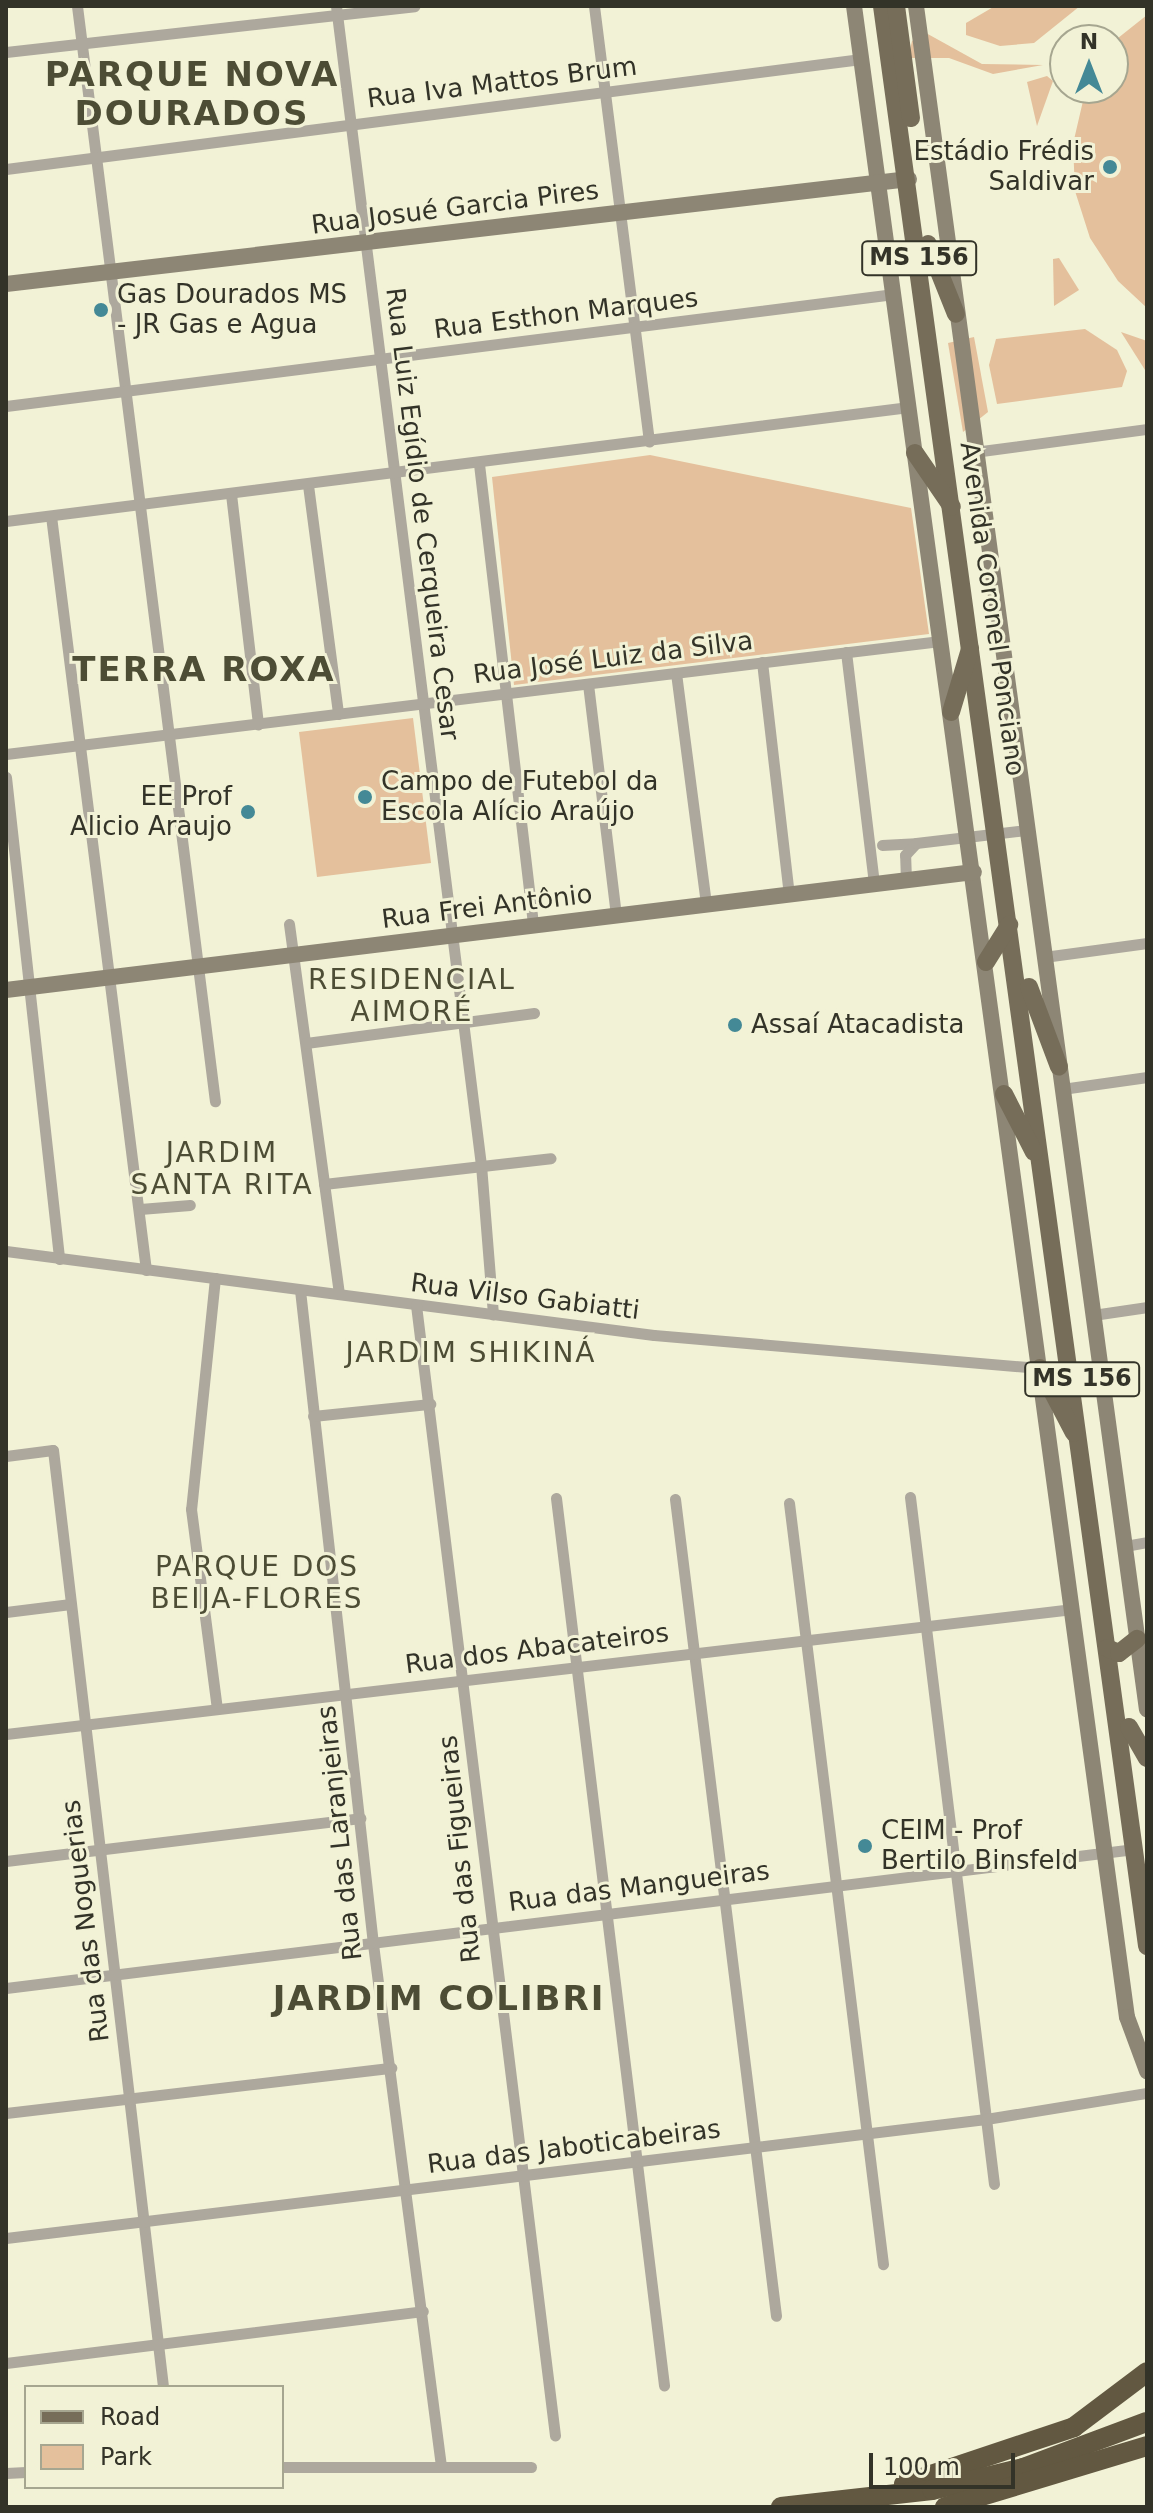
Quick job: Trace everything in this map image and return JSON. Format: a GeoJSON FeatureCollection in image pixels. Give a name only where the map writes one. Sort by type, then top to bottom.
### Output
{"type":"FeatureCollection","features":[{"type":"Feature","properties":{"kind":"highway"},"geometry":{"type":"LineString","coordinates":[[846,2501],[1074,2427],[1147,2372]]}},
{"type":"Feature","properties":{"kind":"highway"},"geometry":{"type":"LineString","coordinates":[[781,2507],[846,2501],[1023,2468],[1147,2422]]}},
{"type":"Feature","properties":{"kind":"highway"},"geometry":{"type":"LineString","coordinates":[[945,2507],[1147,2446]]}},
{"type":"Feature","properties":{"kind":"main road"},"geometry":{"type":"LineString","coordinates":[[854,6],[1004,1094],[1042,1168]]}},
{"type":"Feature","properties":{"kind":"main road","name":"Avenida Coronel Ponciano"},"geometry":{"type":"LineString","coordinates":[[882,6],[909,179],[971,646],[1010,833],[1009,925],[1080,1448]]}},
{"type":"Feature","properties":{"kind":"main road"},"geometry":{"type":"LineString","coordinates":[[896,6],[1010,833],[1044,957],[1147,1709]]}},
{"type":"Feature","properties":{"kind":"main road"},"geometry":{"type":"LineString","coordinates":[[916,6],[974,452],[1010,833]]}},
{"type":"Feature","properties":{"kind":"main road","name":"Rua Josué Garcia Pires"},"geometry":{"type":"LineString","coordinates":[[6,284],[909,179]]}},
{"type":"Feature","properties":{"kind":"main road"},"geometry":{"type":"LineString","coordinates":[[928,244],[956,314]]}},
{"type":"Feature","properties":{"kind":"main road"},"geometry":{"type":"LineString","coordinates":[[915,453],[952,508]]}},
{"type":"Feature","properties":{"kind":"main road"},"geometry":{"type":"LineString","coordinates":[[951,712],[971,646]]}},
{"type":"Feature","properties":{"kind":"main road","name":"Rua Frei Antônio"},"geometry":{"type":"LineString","coordinates":[[6,990],[974,872]]}},
{"type":"Feature","properties":{"kind":"main road"},"geometry":{"type":"LineString","coordinates":[[1008,875],[1029,987],[1059,1067]]}},
{"type":"Feature","properties":{"kind":"main road"},"geometry":{"type":"LineString","coordinates":[[986,962],[1009,925]]}},
{"type":"Feature","properties":{"kind":"main road","name":"MS 156"},"geometry":{"type":"LineString","coordinates":[[1029,987],[1105,1549],[1113,1650]]}},
{"type":"Feature","properties":{"kind":"main road","name":"MS 156"},"geometry":{"type":"LineString","coordinates":[[1004,1094],[1073,1609]]}},
{"type":"Feature","properties":{"kind":"main road"},"geometry":{"type":"LineString","coordinates":[[1040,1368],[1080,1448],[1113,1650],[1140,1854]]}},
{"type":"Feature","properties":{"kind":"main road"},"geometry":{"type":"LineString","coordinates":[[1073,1609],[1127,2017],[1147,2071]]}},
{"type":"Feature","properties":{"kind":"main road"},"geometry":{"type":"LineString","coordinates":[[1113,1650],[1137,1639]]}},
{"type":"Feature","properties":{"kind":"main road"},"geometry":{"type":"LineString","coordinates":[[1113,1650],[1129,1727],[1147,1946]]}},
{"type":"Feature","properties":{"kind":"main road"},"geometry":{"type":"LineString","coordinates":[[1129,1727],[1147,1758]]}},
{"type":"Feature","properties":{"kind":"street"},"geometry":{"type":"LineString","coordinates":[[77,6],[215,1101]]}},
{"type":"Feature","properties":{"kind":"street"},"geometry":{"type":"LineString","coordinates":[[6,52],[81,40],[336,11],[414,6]]}},
{"type":"Feature","properties":{"kind":"street"},"geometry":{"type":"LineString","coordinates":[[594,6],[617,213],[649,442]]}},
{"type":"Feature","properties":{"kind":"street","name":"Rua Luiz Egídio de Cerqueira Cesar"},"geometry":{"type":"LineString","coordinates":[[336,11],[354,125],[378,360],[396,474],[481,1165],[493,1315]]}},
{"type":"Feature","properties":{"kind":"street","name":"Rua Iva Mattos Brum"},"geometry":{"type":"LineString","coordinates":[[6,169],[861,59]]}},
{"type":"Feature","properties":{"kind":"street","name":"Rua Esthon Marques"},"geometry":{"type":"LineString","coordinates":[[6,406],[894,294]]}},
{"type":"Feature","properties":{"kind":"street"},"geometry":{"type":"LineString","coordinates":[[6,521],[479,464],[909,407]]}},
{"type":"Feature","properties":{"kind":"street"},"geometry":{"type":"LineString","coordinates":[[974,452],[1147,429]]}},
{"type":"Feature","properties":{"kind":"street"},"geometry":{"type":"LineString","coordinates":[[479,464],[533,926]]}},
{"type":"Feature","properties":{"kind":"street"},"geometry":{"type":"LineString","coordinates":[[308,485],[338,714]]}},
{"type":"Feature","properties":{"kind":"street"},"geometry":{"type":"LineString","coordinates":[[231,494],[258,724]]}},
{"type":"Feature","properties":{"kind":"street"},"geometry":{"type":"LineString","coordinates":[[51,516],[146,1270]]}},
{"type":"Feature","properties":{"kind":"street","name":"Rua José Luiz da Silva"},"geometry":{"type":"LineString","coordinates":[[6,754],[940,641]]}},
{"type":"Feature","properties":{"kind":"street"},"geometry":{"type":"LineString","coordinates":[[846,652],[874,884]]}},
{"type":"Feature","properties":{"kind":"street"},"geometry":{"type":"LineString","coordinates":[[762,662],[789,894]]}},
{"type":"Feature","properties":{"kind":"street"},"geometry":{"type":"LineString","coordinates":[[676,673],[706,904]]}},
{"type":"Feature","properties":{"kind":"street"},"geometry":{"type":"LineString","coordinates":[[588,684],[616,915]]}},
{"type":"Feature","properties":{"kind":"street"},"geometry":{"type":"LineString","coordinates":[[6,777],[59,1259]]}},
{"type":"Feature","properties":{"kind":"street"},"geometry":{"type":"LineString","coordinates":[[882,845],[1010,833]]}},
{"type":"Feature","properties":{"kind":"street"},"geometry":{"type":"LineString","coordinates":[[906,880],[905,855],[916,843]]}},
{"type":"Feature","properties":{"kind":"street"},"geometry":{"type":"LineString","coordinates":[[289,924],[339,1294]]}},
{"type":"Feature","properties":{"kind":"street"},"geometry":{"type":"LineString","coordinates":[[1044,957],[1147,943]]}},
{"type":"Feature","properties":{"kind":"street"},"geometry":{"type":"LineString","coordinates":[[306,1043],[534,1013]]}},
{"type":"Feature","properties":{"kind":"street"},"geometry":{"type":"LineString","coordinates":[[1062,1089],[1147,1077]]}},
{"type":"Feature","properties":{"kind":"street"},"geometry":{"type":"LineString","coordinates":[[324,1184],[551,1158]]}},
{"type":"Feature","properties":{"kind":"street"},"geometry":{"type":"LineString","coordinates":[[140,1209],[190,1205]]}},
{"type":"Feature","properties":{"kind":"street","name":"Rua Vilso Gabiatti"},"geometry":{"type":"LineString","coordinates":[[6,1251],[493,1315],[1040,1368]]}},
{"type":"Feature","properties":{"kind":"street"},"geometry":{"type":"LineString","coordinates":[[215,1278],[191,1509],[217,1708]]}},
{"type":"Feature","properties":{"kind":"street","name":"Rua das Laranjeiras"},"geometry":{"type":"LineString","coordinates":[[300,1290],[373,1944],[408,2189],[441,2466]]}},
{"type":"Feature","properties":{"kind":"street","name":"Rua das Figueiras"},"geometry":{"type":"LineString","coordinates":[[416,1305],[464,1679],[489,1928],[555,2435]]}},
{"type":"Feature","properties":{"kind":"street"},"geometry":{"type":"LineString","coordinates":[[1093,1315],[1147,1307]]}},
{"type":"Feature","properties":{"kind":"street"},"geometry":{"type":"LineString","coordinates":[[313,1416],[430,1404]]}},
{"type":"Feature","properties":{"kind":"street","name":"Rua das Noguerias"},"geometry":{"type":"LineString","coordinates":[[6,1456],[53,1450],[163,2385]]}},
{"type":"Feature","properties":{"kind":"street"},"geometry":{"type":"LineString","coordinates":[[910,1497],[994,2184]]}},
{"type":"Feature","properties":{"kind":"street"},"geometry":{"type":"LineString","coordinates":[[556,1498],[574,1667],[608,1914],[635,2162],[664,2385]]}},
{"type":"Feature","properties":{"kind":"street"},"geometry":{"type":"LineString","coordinates":[[675,1499],[725,1900],[751,2148],[776,2316]]}},
{"type":"Feature","properties":{"kind":"street"},"geometry":{"type":"LineString","coordinates":[[789,1503],[839,1884],[883,2264]]}},
{"type":"Feature","properties":{"kind":"street"},"geometry":{"type":"LineString","coordinates":[[1125,1546],[1147,1542]]}},
{"type":"Feature","properties":{"kind":"street"},"geometry":{"type":"LineString","coordinates":[[6,1612],[71,1604]]}},
{"type":"Feature","properties":{"kind":"street","name":"Rua dos Abacateiros"},"geometry":{"type":"LineString","coordinates":[[6,1734],[1073,1609]]}},
{"type":"Feature","properties":{"kind":"street"},"geometry":{"type":"LineString","coordinates":[[6,1861],[360,1818]]}},
{"type":"Feature","properties":{"kind":"street","name":"Rua das Mangueiras"},"geometry":{"type":"LineString","coordinates":[[6,1988],[955,1869],[1106,1852],[1140,1854]]}},
{"type":"Feature","properties":{"kind":"street"},"geometry":{"type":"LineString","coordinates":[[6,2113],[391,2068]]}},
{"type":"Feature","properties":{"kind":"street","name":"Rua das Jaboticabeiras"},"geometry":{"type":"LineString","coordinates":[[6,2238],[523,2172],[635,2162],[986,2119],[1147,2093]]}},
{"type":"Feature","properties":{"kind":"street"},"geometry":{"type":"LineString","coordinates":[[6,2363],[158,2340],[423,2311]]}},
{"type":"Feature","properties":{"kind":"street"},"geometry":{"type":"LineString","coordinates":[[284,2467],[531,2467]]}},
{"type":"Feature","properties":{"kind":"green space"},"geometry":{"type":"Polygon","coordinates":[[[995,6],[1080,6],[1058,24],[1049,24],[1049,31],[1034,43],[1000,46],[966,35],[966,23],[995,6]]]}},
{"type":"Feature","properties":{"kind":"green space","name":"Estádio Frédis Saldivar"},"geometry":{"type":"Polygon","coordinates":[[[1147,15],[1147,308],[1118,281],[1090,238],[1075,191],[1073,144],[1082,104],[1129,104],[1129,29],[1147,15]]]}},
{"type":"Feature","properties":{"kind":"green space"},"geometry":{"type":"Polygon","coordinates":[[[926,33],[982,64],[1043,65],[993,74],[949,58],[908,58],[912,41],[926,33]]]}},
{"type":"Feature","properties":{"kind":"green space"},"geometry":{"type":"Polygon","coordinates":[[[1049,78],[1049,92],[1037,126],[1027,82],[1049,78]]]}},
{"type":"Feature","properties":{"kind":"green space"},"geometry":{"type":"Polygon","coordinates":[[[1059,258],[1079,290],[1054,306],[1053,259],[1059,258]]]}},
{"type":"Feature","properties":{"kind":"green space"},"geometry":{"type":"Polygon","coordinates":[[[1085,329],[1117,350],[1127,371],[1122,387],[997,404],[989,365],[996,339],[1085,329]]]}},
{"type":"Feature","properties":{"kind":"green space"},"geometry":{"type":"Polygon","coordinates":[[[1121,332],[1147,341],[1147,373],[1145,370],[1121,332]]]}},
{"type":"Feature","properties":{"kind":"green space"},"geometry":{"type":"Polygon","coordinates":[[[974,337],[988,412],[963,432],[948,343],[974,337]]]}},
{"type":"Feature","properties":{"kind":"green space"},"geometry":{"type":"Polygon","coordinates":[[[650,455],[911,508],[929,634],[514,685],[492,477],[650,455]]]}},
{"type":"Feature","properties":{"kind":"green space","name":"Campo de Futebol da Escola Alício Araújo"},"geometry":{"type":"Polygon","coordinates":[[[413,718],[431,863],[317,877],[299,732],[413,718]]]}},
{"type":"Feature","properties":{"kind":"place","name":"Estádio Frédis Saldivar"},"geometry":{"type":"Point","coordinates":[1110,167]}},
{"type":"Feature","properties":{"kind":"place","name":"Gas Dourados MS - JR Gas e Agua"},"geometry":{"type":"Point","coordinates":[101,310]}},
{"type":"Feature","properties":{"kind":"place","name":"Campo de Futebol da Escola Alício Araújo"},"geometry":{"type":"Point","coordinates":[365,797]}},
{"type":"Feature","properties":{"kind":"place","name":"EE Prof Alicio Araujo"},"geometry":{"type":"Point","coordinates":[248,812]}},
{"type":"Feature","properties":{"kind":"place","name":"Assaí Atacadista"},"geometry":{"type":"Point","coordinates":[735,1025]}},
{"type":"Feature","properties":{"kind":"place","name":"CEIM - Prof Bertilo Binsfeld"},"geometry":{"type":"Point","coordinates":[865,1846]}},
{"type":"Feature","properties":{"kind":"district","name":"PARQUE NOVA DOURADOS"},"geometry":{"type":"Point","coordinates":[192,94]}},
{"type":"Feature","properties":{"kind":"district","name":"TERRA ROXA"},"geometry":{"type":"Point","coordinates":[204,670]}},
{"type":"Feature","properties":{"kind":"district","name":"RESIDENCIAL AIMORÉ"},"geometry":{"type":"Point","coordinates":[412,996]}},
{"type":"Feature","properties":{"kind":"district","name":"JARDIM SANTA RITA"},"geometry":{"type":"Point","coordinates":[222,1169]}},
{"type":"Feature","properties":{"kind":"district","name":"JARDIM SHIKINÁ"},"geometry":{"type":"Point","coordinates":[471,1353]}},
{"type":"Feature","properties":{"kind":"district","name":"PARQUE DOS BEIJA-FLORES"},"geometry":{"type":"Point","coordinates":[257,1583]}},
{"type":"Feature","properties":{"kind":"district","name":"JARDIM COLIBRI"},"geometry":{"type":"Point","coordinates":[439,1999]}}]}
